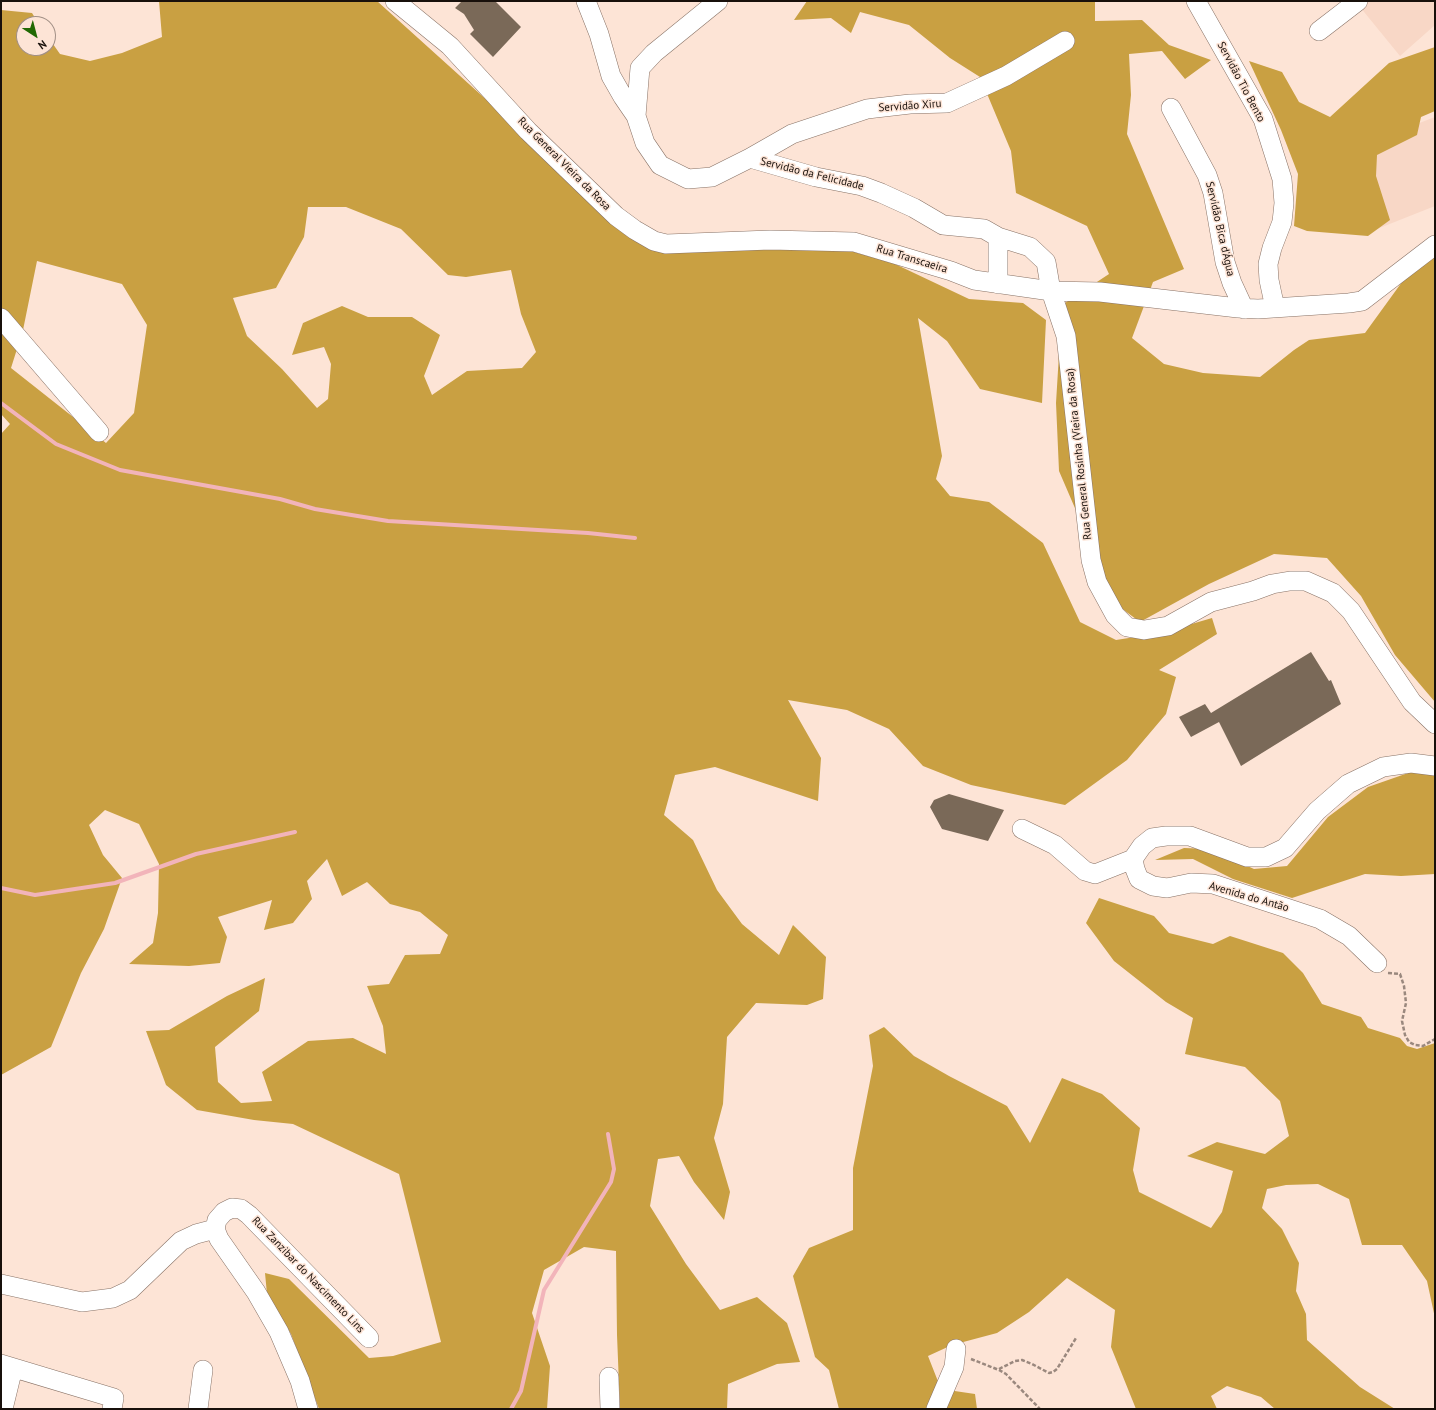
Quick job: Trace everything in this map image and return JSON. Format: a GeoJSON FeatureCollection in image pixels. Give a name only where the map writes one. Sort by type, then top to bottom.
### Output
{"type":"FeatureCollection","features":[{"type":"Feature","properties":{"kind":"street","name":"Rua General Vieira da Rosa"},"geometry":{"type":"LineString","coordinates":[[395,1],[450,46],[528,130],[616,216],[634,230],[666,244],[770,240]]}},
{"type":"Feature","properties":{"kind":"street"},"geometry":{"type":"LineString","coordinates":[[586,1],[611,76],[636,116]]}},
{"type":"Feature","properties":{"kind":"street","name":"Servidão da Felicidade"},"geometry":{"type":"LineString","coordinates":[[718,1],[654,53],[640,68],[636,116],[646,143],[660,165],[688,179],[712,177],[750,158],[828,180],[862,186],[888,196],[943,225],[984,229],[998,237],[1030,246],[1046,262],[1051,291]]}},
{"type":"Feature","properties":{"kind":"street","name":"Servidão Tio Bento"},"geometry":{"type":"LineString","coordinates":[[1196,1],[1263,119],[1282,179],[1284,203],[1282,222],[1272,248],[1268,264],[1269,280],[1275,308]]}},
{"type":"Feature","properties":{"kind":"street"},"geometry":{"type":"LineString","coordinates":[[1319,31],[1358,1]]}},
{"type":"Feature","properties":{"kind":"street","name":"Servidão Xiru"},"geometry":{"type":"LineString","coordinates":[[750,158],[792,134],[867,109],[910,104],[948,103],[1006,76],[1065,41]]}},
{"type":"Feature","properties":{"kind":"street","name":"Servidão Bica d'Água"},"geometry":{"type":"LineString","coordinates":[[1171,108],[1207,175],[1213,193],[1225,262],[1232,283],[1244,308]]}},
{"type":"Feature","properties":{"kind":"street"},"geometry":{"type":"LineString","coordinates":[[998,237],[998,284]]}},
{"type":"Feature","properties":{"kind":"street","name":"Rua Transcaeira"},"geometry":{"type":"LineString","coordinates":[[770,240],[854,242],[951,271],[974,280],[1051,291]]}},
{"type":"Feature","properties":{"kind":"street"},"geometry":{"type":"LineString","coordinates":[[1051,291],[1100,292],[1244,308],[1275,308],[1349,303],[1362,300],[1435,245]]}},
{"type":"Feature","properties":{"kind":"street","name":"Rua General Rosinha (Vieira da Rosa)"},"geometry":{"type":"LineString","coordinates":[[1051,291],[1066,336],[1091,560],[1097,582],[1115,615],[1127,627],[1144,630],[1168,626],[1211,602],[1253,591],[1272,584],[1290,581],[1306,581],[1333,593],[1352,611],[1412,702],[1435,724]]}},
{"type":"Feature","properties":{"kind":"street"},"geometry":{"type":"LineString","coordinates":[[1,318],[100,432]]}},
{"type":"Feature","properties":{"kind":"street"},"geometry":{"type":"LineString","coordinates":[[1022,830],[1055,845],[1085,870],[1095,874],[1133,859],[1142,846],[1152,838],[1166,836],[1190,836],[1247,857],[1266,857],[1285,848],[1317,811],[1348,784],[1382,767],[1411,763],[1435,766]]}},
{"type":"Feature","properties":{"kind":"street","name":"Avenida do Antão"},"geometry":{"type":"LineString","coordinates":[[1133,859],[1139,879],[1153,886],[1167,888],[1191,883],[1213,884],[1320,919],[1349,936],[1377,964]]}},
{"type":"Feature","properties":{"kind":"street","name":"Rua Zanzibar do Nascimento Lins"},"geometry":{"type":"LineString","coordinates":[[215,1229],[217,1220],[224,1212],[232,1208],[241,1209],[249,1215],[369,1338]]}},
{"type":"Feature","properties":{"kind":"street"},"geometry":{"type":"LineString","coordinates":[[1,1284],[82,1302],[113,1298],[130,1290],[180,1241],[196,1234],[215,1229],[219,1239],[256,1292],[279,1332],[300,1381],[308,1409]]}},
{"type":"Feature","properties":{"kind":"street"},"geometry":{"type":"LineString","coordinates":[[936,1409],[954,1367],[956,1349]]}},
{"type":"Feature","properties":{"kind":"street"},"geometry":{"type":"LineString","coordinates":[[3,1409],[7,1366],[113,1403]]}},
{"type":"Feature","properties":{"kind":"street"},"geometry":{"type":"LineString","coordinates":[[198,1409],[203,1370]]}},
{"type":"Feature","properties":{"kind":"street"},"geometry":{"type":"LineString","coordinates":[[608,1377],[610,1409]]}},
{"type":"Feature","properties":{"kind":"path"},"geometry":{"type":"LineString","coordinates":[[1377,964],[1382,972],[1400,974],[1404,986],[1406,1003],[1402,1020],[1405,1034],[1409,1042],[1415,1046],[1423,1046],[1435,1039]]}},
{"type":"Feature","properties":{"kind":"path"},"geometry":{"type":"LineString","coordinates":[[999,1370],[1015,1361],[1022,1360],[1049,1373],[1053,1372],[1057,1369],[1076,1338]]}},
{"type":"Feature","properties":{"kind":"path"},"geometry":{"type":"LineString","coordinates":[[956,1349],[970,1358],[1006,1374],[1040,1409]]}},
{"type":"Feature","properties":{"kind":"shaded area"},"geometry":{"type":"Polygon","coordinates":[[[159,1],[377,1],[490,103],[667,251],[739,248],[844,249],[895,264],[969,299],[1023,303],[1046,320],[1042,403],[980,389],[947,341],[918,318],[942,456],[936,479],[950,496],[989,502],[1043,543],[1080,622],[1116,640],[1161,633],[1212,618],[1217,634],[1159,670],[1176,677],[1166,714],[1127,760],[1065,805],[971,785],[923,766],[889,729],[847,710],[788,700],[821,758],[818,801],[715,767],[675,775],[664,815],[693,840],[717,890],[742,924],[779,955],[793,925],[826,957],[823,999],[807,1005],[756,1003],[727,1037],[723,1104],[714,1138],[730,1192],[724,1220],[694,1182],[679,1156],[658,1159],[650,1206],[686,1264],[720,1310],[757,1297],[787,1323],[800,1362],[777,1364],[728,1384],[727,1409],[620,1409],[616,1251],[584,1247],[544,1270],[532,1313],[550,1366],[547,1409],[319,1409],[291,1334],[267,1294],[265,1273],[289,1279],[369,1358],[393,1356],[441,1342],[399,1174],[293,1124],[254,1120],[197,1110],[166,1085],[146,1031],[169,1030],[227,996],[265,978],[259,1011],[215,1047],[218,1082],[241,1103],[272,1101],[262,1072],[308,1041],[353,1038],[386,1054],[383,1026],[367,986],[389,984],[405,955],[440,954],[448,935],[420,912],[390,904],[367,882],[342,896],[327,859],[307,881],[312,899],[293,923],[264,930],[272,900],[218,917],[227,937],[220,963],[189,966],[129,964],[153,943],[158,913],[159,864],[139,824],[105,810],[89,825],[103,855],[122,878],[104,929],[81,973],[51,1047],[1,1075],[1,434],[10,424],[1,414],[1,10],[32,13],[34,16],[16,16],[16,56],[56,56],[56,48],[60,54],[90,61],[122,53],[162,37],[159,1]],[[308,207],[304,237],[276,288],[233,298],[247,336],[282,369],[317,408],[328,399],[331,364],[324,347],[292,355],[303,323],[342,306],[368,317],[412,317],[440,335],[424,376],[432,395],[467,371],[522,368],[536,352],[521,314],[511,270],[466,277],[448,275],[401,229],[346,207],[308,207]],[[37,261],[23,330],[11,368],[106,443],[134,413],[147,325],[122,284],[37,261]]]}},
{"type":"Feature","properties":{"kind":"shaded area"},"geometry":{"type":"Polygon","coordinates":[[[807,1],[1095,1],[1095,21],[1142,20],[1169,45],[1211,60],[1185,79],[1162,51],[1129,54],[1131,95],[1127,134],[1184,269],[1153,282],[1132,338],[1164,364],[1203,373],[1260,377],[1309,340],[1365,333],[1402,282],[1435,253],[1435,702],[1395,655],[1361,596],[1327,558],[1274,554],[1209,584],[1140,622],[1109,599],[1096,557],[1059,471],[1056,403],[1062,305],[1109,274],[1087,226],[1016,193],[1011,151],[980,77],[950,58],[909,25],[860,12],[851,33],[831,18],[794,20],[807,1]]]}},
{"type":"Feature","properties":{"kind":"shaded area"},"geometry":{"type":"Polygon","coordinates":[[[1367,1],[1435,1],[1435,25],[1400,56],[1360,7],[1367,1]]]}},
{"type":"Feature","properties":{"kind":"shaded area"},"geometry":{"type":"Polygon","coordinates":[[[1435,47],[1435,111],[1421,117],[1417,135],[1377,155],[1376,176],[1390,220],[1368,236],[1307,231],[1294,226],[1298,174],[1281,130],[1249,61],[1282,72],[1299,102],[1330,117],[1389,63],[1435,47]]]}},
{"type":"Feature","properties":{"kind":"shaded area"},"geometry":{"type":"Polygon","coordinates":[[[1435,117],[1435,206],[1377,229],[1363,156],[1409,127],[1435,117]]]}},
{"type":"Feature","properties":{"kind":"shaded area"},"geometry":{"type":"Polygon","coordinates":[[[1411,772],[1435,775],[1435,874],[1401,876],[1365,874],[1292,898],[1233,879],[1193,859],[1155,860],[1184,848],[1210,849],[1254,869],[1287,866],[1328,817],[1368,787],[1411,772]]]}},
{"type":"Feature","properties":{"kind":"shaded area"},"geometry":{"type":"Polygon","coordinates":[[[1099,898],[1154,916],[1169,933],[1213,944],[1230,936],[1283,953],[1303,973],[1322,1004],[1361,1017],[1368,1028],[1400,1038],[1407,1046],[1417,1049],[1435,1043],[1435,1318],[1427,1281],[1402,1245],[1362,1245],[1349,1199],[1318,1184],[1286,1185],[1267,1189],[1262,1208],[1282,1229],[1299,1263],[1296,1291],[1306,1314],[1307,1340],[1360,1387],[1395,1409],[1275,1409],[1261,1397],[1227,1386],[1211,1396],[1217,1409],[1136,1409],[1111,1347],[1115,1310],[1067,1278],[1029,1312],[997,1333],[952,1345],[928,1356],[941,1389],[975,1394],[977,1409],[839,1409],[829,1370],[815,1357],[793,1276],[809,1248],[853,1230],[853,1168],[873,1066],[869,1035],[884,1027],[914,1056],[1007,1106],[1030,1143],[1062,1078],[1102,1094],[1140,1128],[1133,1170],[1139,1192],[1211,1228],[1222,1212],[1233,1171],[1187,1156],[1217,1142],[1265,1154],[1289,1136],[1280,1101],[1245,1067],[1185,1054],[1193,1018],[1166,1002],[1114,961],[1086,923],[1099,898]]]}},
{"type":"Feature","properties":{"kind":"building"},"geometry":{"type":"Polygon","coordinates":[[[462,1],[495,1],[521,27],[493,57],[470,34],[474,30],[464,14],[455,8],[462,1]]]}},
{"type":"Feature","properties":{"kind":"building"},"geometry":{"type":"Polygon","coordinates":[[[1311,652],[1329,681],[1331,680],[1341,704],[1241,766],[1219,722],[1191,737],[1179,717],[1205,704],[1211,713],[1311,652]]]}},
{"type":"Feature","properties":{"kind":"building"},"geometry":{"type":"Polygon","coordinates":[[[949,794],[1004,810],[988,841],[942,829],[930,807],[934,800],[949,794]]]}},
{"type":"Feature","properties":{"kind":"waterway"},"geometry":{"type":"LineString","coordinates":[[1,403],[56,444],[120,470],[280,499],[315,509],[388,521],[588,533],[635,538]]}},
{"type":"Feature","properties":{"kind":"waterway"},"geometry":{"type":"LineString","coordinates":[[1,888],[35,895],[115,883],[196,854],[295,832]]}},
{"type":"Feature","properties":{"kind":"waterway"},"geometry":{"type":"LineString","coordinates":[[511,1409],[521,1391],[544,1290],[611,1182],[614,1169],[608,1134]]}}]}
